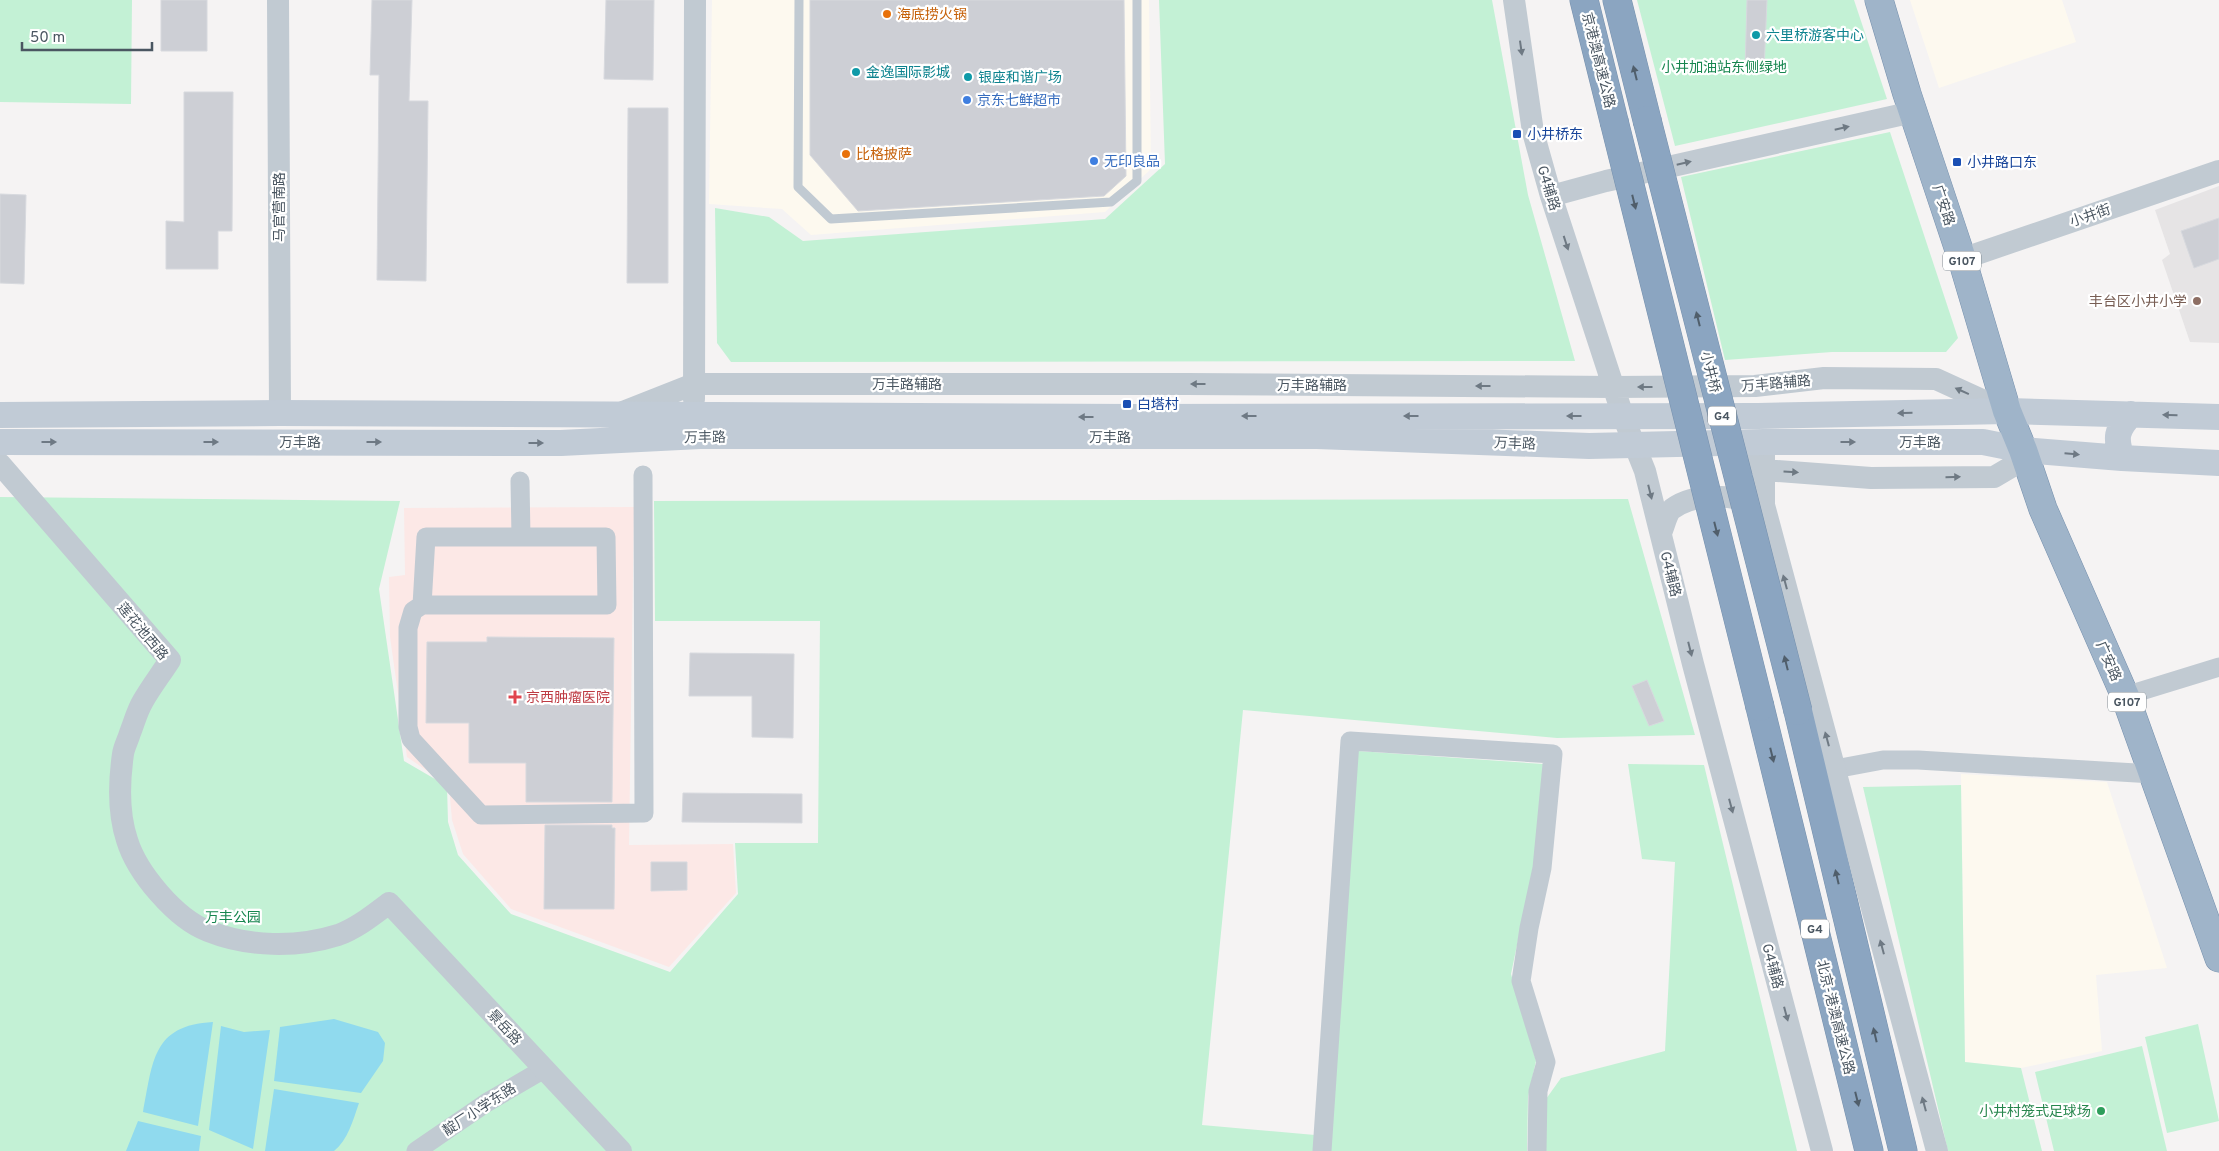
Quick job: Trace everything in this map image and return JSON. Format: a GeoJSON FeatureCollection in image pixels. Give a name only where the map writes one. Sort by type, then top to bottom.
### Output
{"type":"FeatureCollection","features":[{"type":"Feature","properties":{"kind":"highway","name":"京港澳高速公路"},"geometry":{"type":"LineString","coordinates":[[1584,0],[1760,707]]}},
{"type":"Feature","properties":{"kind":"highway","name":"小井桥"},"geometry":{"type":"LineString","coordinates":[[1617,0],[1798,711],[1902,1151]]}},
{"type":"Feature","properties":{"kind":"highway","name":"广安路"},"geometry":{"type":"LineString","coordinates":[[1879,0],[1913,112],[1962,259],[2007,411]]}},
{"type":"Feature","properties":{"kind":"highway","name":"G107"},"geometry":{"type":"LineString","coordinates":[[2007,411],[2023,450]]}},
{"type":"Feature","properties":{"kind":"highway","name":"广安路"},"geometry":{"type":"LineString","coordinates":[[2023,450],[2043,509],[2125,696],[2219,958]]}},
{"type":"Feature","properties":{"kind":"highway","name":"北京-港澳高速公路"},"geometry":{"type":"LineString","coordinates":[[1760,707],[1869,1151]]}},
{"type":"Feature","properties":{"kind":"main road","name":"万丰路"},"geometry":{"type":"LineString","coordinates":[[5,414],[1623,416],[2007,411],[2219,417]]}},
{"type":"Feature","properties":{"kind":"main road"},"geometry":{"type":"LineString","coordinates":[[2122,458],[2116,442],[2120,425],[2131,414]]}},
{"type":"Feature","properties":{"kind":"main road","name":"万丰路"},"geometry":{"type":"LineString","coordinates":[[0,442],[561,443],[700,436],[1317,436],[1580,446],[1764,442],[1983,442],[2023,450],[2219,463]]}},
{"type":"Feature","properties":{"kind":"street","name":"马官营南路"},"geometry":{"type":"LineString","coordinates":[[278,0],[280,413]]}},
{"type":"Feature","properties":{"kind":"street"},"geometry":{"type":"LineString","coordinates":[[693,416],[695,0]]}},
{"type":"Feature","properties":{"kind":"street","name":"G4辅路"},"geometry":{"type":"LineString","coordinates":[[1514,0],[1533,132],[1551,196],[1613,387],[1645,471],[1822,1151]]}},
{"type":"Feature","properties":{"kind":"street"},"geometry":{"type":"LineString","coordinates":[[1551,196],[1606,181],[1913,112]]}},
{"type":"Feature","properties":{"kind":"street","name":"小井街"},"geometry":{"type":"LineString","coordinates":[[1962,259],[2219,171]]}},
{"type":"Feature","properties":{"kind":"street","name":"万丰路辅路"},"geometry":{"type":"LineString","coordinates":[[616,416],[694,384],[1186,384],[1613,387],[1755,386],[1824,378],[1936,379],[2007,411]]}},
{"type":"Feature","properties":{"kind":"street"},"geometry":{"type":"LineString","coordinates":[[1764,442],[1764,505],[1936,1151]]}},
{"type":"Feature","properties":{"kind":"street"},"geometry":{"type":"LineString","coordinates":[[1736,443],[1764,470],[1870,478],[1994,477],[2011,468],[2023,450]]}},
{"type":"Feature","properties":{"kind":"street","name":"莲花池西路"},"geometry":{"type":"LineString","coordinates":[[0,464],[170,660],[142,702],[126,744],[123,752],[119,796],[127,840],[140,869],[158,893],[179,912],[206,931],[238,940],[278,944],[308,942],[338,934],[360,924],[389,903]]}},
{"type":"Feature","properties":{"kind":"street"},"geometry":{"type":"LineString","coordinates":[[422,605],[426,537],[606,537],[607,605],[422,605],[413,610],[408,628],[408,727],[411,739],[481,815],[644,813],[643,475]]}},
{"type":"Feature","properties":{"kind":"street"},"geometry":{"type":"LineString","coordinates":[[520,481],[521,537]]}},
{"type":"Feature","properties":{"kind":"street"},"geometry":{"type":"LineString","coordinates":[[1661,533],[1671,510],[1691,499],[1733,497],[1764,505]]}},
{"type":"Feature","properties":{"kind":"street"},"geometry":{"type":"LineString","coordinates":[[2125,696],[2219,667]]}},
{"type":"Feature","properties":{"kind":"street"},"geometry":{"type":"LineString","coordinates":[[1322,1151],[1350,741],[1553,754],[1542,868],[1529,928],[1521,981],[1546,1062],[1538,1091],[1537,1151]]}},
{"type":"Feature","properties":{"kind":"street"},"geometry":{"type":"LineString","coordinates":[[1835,769],[1883,760],[1918,760],[2153,774]]}},
{"type":"Feature","properties":{"kind":"street","name":"景岳路"},"geometry":{"type":"LineString","coordinates":[[389,903],[621,1151]]}},
{"type":"Feature","properties":{"kind":"street","name":"靛厂小学东路"},"geometry":{"type":"LineString","coordinates":[[416,1151],[486,1103],[544,1069]]}},
{"type":"Feature","properties":{"kind":"lane"},"geometry":{"type":"LineString","coordinates":[[799,0],[798,186],[831,219],[1111,202],[1137,182],[1137,0]]}},
{"type":"Feature","properties":{"kind":"shaded area","name":"银座和谐广场"},"geometry":{"type":"Polygon","coordinates":[[[712,0],[1149,0],[1151,169],[1105,212],[811,235],[782,209],[709,204],[712,0]]]}},
{"type":"Feature","properties":{"kind":"shaded area"},"geometry":{"type":"Polygon","coordinates":[[[1910,0],[2062,0],[2076,42],[1939,88],[1910,0]]]}},
{"type":"Feature","properties":{"kind":"shaded area","name":"丰台区小井小学"},"geometry":{"type":"Polygon","coordinates":[[[2219,186],[2219,343],[2190,342],[2162,260],[2170,254],[2155,210],[2219,186]]]}},
{"type":"Feature","properties":{"kind":"shaded area","name":"京西肿瘤医院"},"geometry":{"type":"Polygon","coordinates":[[[634,507],[629,845],[733,844],[736,893],[669,967],[511,909],[463,854],[452,820],[449,786],[407,757],[390,637],[389,577],[405,575],[404,508],[634,507]]]}},
{"type":"Feature","properties":{"kind":"shaded area"},"geometry":{"type":"Polygon","coordinates":[[[1961,774],[2107,782],[2167,968],[2096,975],[2102,1051],[2021,1068],[1965,1062],[1961,774]]]}},
{"type":"Feature","properties":{"kind":"green space"},"geometry":{"type":"Polygon","coordinates":[[[0,0],[132,0],[131,104],[0,102],[0,0]]]}},
{"type":"Feature","properties":{"kind":"green space"},"geometry":{"type":"Polygon","coordinates":[[[1159,0],[1492,0],[1528,195],[1575,361],[731,362],[717,343],[715,208],[769,217],[803,241],[1105,219],[1165,164],[1159,0]]]}},
{"type":"Feature","properties":{"kind":"green space","name":"小井加油站东侧绿地"},"geometry":{"type":"Polygon","coordinates":[[[1637,0],[1854,0],[1887,99],[1675,146],[1637,0]]]}},
{"type":"Feature","properties":{"kind":"green space"},"geometry":{"type":"Polygon","coordinates":[[[1890,132],[1958,338],[1946,352],[1832,352],[1725,360],[1681,177],[1890,132]]]}},
{"type":"Feature","properties":{"kind":"green space","name":"万丰公园"},"geometry":{"type":"Polygon","coordinates":[[[0,497],[400,501],[379,589],[404,761],[447,786],[448,822],[458,855],[511,914],[670,972],[738,894],[735,843],[818,843],[820,621],[655,621],[654,501],[1628,499],[1695,735],[1557,738],[1243,710],[1202,1125],[1315,1135],[1314,1151],[0,1151],[0,497]]]}},
{"type":"Feature","properties":{"kind":"green space"},"geometry":{"type":"Polygon","coordinates":[[[1358,751],[1543,764],[1534,863],[1511,974],[1536,1061],[1528,1097],[1527,1151],[1329,1151],[1358,751]]]}},
{"type":"Feature","properties":{"kind":"green space"},"geometry":{"type":"Polygon","coordinates":[[[1628,764],[1704,765],[1797,1151],[1545,1151],[1546,1099],[1561,1078],[1665,1051],[1675,862],[1642,859],[1628,764]]]}},
{"type":"Feature","properties":{"kind":"green space"},"geometry":{"type":"Polygon","coordinates":[[[1961,785],[1965,1062],[2021,1068],[2042,1151],[1948,1151],[1863,787],[1961,785]]]}},
{"type":"Feature","properties":{"kind":"green space"},"geometry":{"type":"Polygon","coordinates":[[[2198,1024],[2219,1121],[2167,1133],[2145,1037],[2198,1024]]]}},
{"type":"Feature","properties":{"kind":"green space","name":"小井村笼式足球场"},"geometry":{"type":"Polygon","coordinates":[[[2142,1046],[2167,1151],[2054,1151],[2035,1072],[2142,1046]]]}},
{"type":"Feature","properties":{"kind":"water"},"geometry":{"type":"Polygon","coordinates":[[[334,1019],[378,1032],[385,1043],[383,1061],[361,1093],[274,1081],[280,1027],[334,1019]]]}},
{"type":"Feature","properties":{"kind":"water"},"geometry":{"type":"Polygon","coordinates":[[[213,1022],[198,1126],[143,1112],[153,1062],[159,1049],[178,1030],[193,1025],[213,1022]]]}},
{"type":"Feature","properties":{"kind":"water"},"geometry":{"type":"Polygon","coordinates":[[[221,1026],[244,1032],[270,1030],[253,1149],[209,1130],[221,1026]]]}},
{"type":"Feature","properties":{"kind":"water"},"geometry":{"type":"Polygon","coordinates":[[[274,1089],[359,1103],[349,1129],[339,1146],[334,1151],[265,1151],[274,1089]]]}},
{"type":"Feature","properties":{"kind":"water"},"geometry":{"type":"Polygon","coordinates":[[[138,1121],[201,1136],[199,1151],[126,1151],[138,1121]]]}},
{"type":"Feature","properties":{"kind":"building"},"geometry":{"type":"Polygon","coordinates":[[[161,0],[207,0],[207,51],[161,51],[161,0]]]}},
{"type":"Feature","properties":{"kind":"building"},"geometry":{"type":"Polygon","coordinates":[[[372,0],[412,0],[409,101],[428,101],[426,281],[377,280],[379,75],[370,75],[372,0]]]}},
{"type":"Feature","properties":{"kind":"building"},"geometry":{"type":"Polygon","coordinates":[[[606,0],[654,0],[653,80],[604,79],[606,0]]]}},
{"type":"Feature","properties":{"kind":"building","name":"银座和谐广场"},"geometry":{"type":"Polygon","coordinates":[[[810,0],[1124,0],[1126,176],[1104,196],[858,211],[810,155],[810,0]]]}},
{"type":"Feature","properties":{"kind":"building","name":"六里桥游客中心"},"geometry":{"type":"Polygon","coordinates":[[[1747,0],[1767,0],[1764,71],[1745,70],[1747,0]]]}},
{"type":"Feature","properties":{"kind":"building"},"geometry":{"type":"Polygon","coordinates":[[[184,92],[233,92],[232,231],[218,231],[218,269],[166,269],[166,221],[184,222],[184,92]]]}},
{"type":"Feature","properties":{"kind":"building"},"geometry":{"type":"Polygon","coordinates":[[[628,108],[668,108],[668,283],[627,283],[628,108]]]}},
{"type":"Feature","properties":{"kind":"building"},"geometry":{"type":"Polygon","coordinates":[[[0,194],[26,195],[24,284],[0,283],[0,194]]]}},
{"type":"Feature","properties":{"kind":"building"},"geometry":{"type":"Polygon","coordinates":[[[2219,218],[2219,259],[2194,268],[2181,231],[2219,218]]]}},
{"type":"Feature","properties":{"kind":"building"},"geometry":{"type":"Polygon","coordinates":[[[487,637],[614,638],[612,802],[526,802],[526,763],[469,763],[469,723],[426,723],[427,642],[487,642],[487,637]]]}},
{"type":"Feature","properties":{"kind":"building"},"geometry":{"type":"Polygon","coordinates":[[[690,653],[794,654],[793,738],[752,737],[752,696],[689,696],[690,653]]]}},
{"type":"Feature","properties":{"kind":"building"},"geometry":{"type":"Polygon","coordinates":[[[1647,680],[1664,721],[1649,726],[1632,686],[1647,680]]]}},
{"type":"Feature","properties":{"kind":"building"},"geometry":{"type":"Polygon","coordinates":[[[683,793],[802,794],[802,823],[682,822],[683,793]]]}},
{"type":"Feature","properties":{"kind":"building"},"geometry":{"type":"Polygon","coordinates":[[[545,825],[612,825],[612,828],[615,828],[614,909],[544,909],[545,825]]]}},
{"type":"Feature","properties":{"kind":"building"},"geometry":{"type":"Polygon","coordinates":[[[651,862],[687,862],[687,890],[651,891],[651,862]]]}},
{"type":"Feature","properties":{"kind":"place","name":"海底捞火锅"},"geometry":{"type":"Point","coordinates":[887,14]}},
{"type":"Feature","properties":{"kind":"place","name":"六里桥游客中心"},"geometry":{"type":"Point","coordinates":[1756,35]}},
{"type":"Feature","properties":{"kind":"place","name":"金逸国际影城"},"geometry":{"type":"Point","coordinates":[856,72]}},
{"type":"Feature","properties":{"kind":"place","name":"银座和谐广场"},"geometry":{"type":"Point","coordinates":[968,77]}},
{"type":"Feature","properties":{"kind":"place","name":"京东七鲜超市"},"geometry":{"type":"Point","coordinates":[967,100]}},
{"type":"Feature","properties":{"kind":"place","name":"小井桥东"},"geometry":{"type":"Point","coordinates":[1517,134]}},
{"type":"Feature","properties":{"kind":"place","name":"比格披萨"},"geometry":{"type":"Point","coordinates":[846,154]}},
{"type":"Feature","properties":{"kind":"place","name":"无印良品"},"geometry":{"type":"Point","coordinates":[1094,161]}},
{"type":"Feature","properties":{"kind":"place","name":"小井路口东"},"geometry":{"type":"Point","coordinates":[1957,162]}},
{"type":"Feature","properties":{"kind":"place","name":"丰台区小井小学"},"geometry":{"type":"Point","coordinates":[2197,301]}},
{"type":"Feature","properties":{"kind":"place","name":"白塔村"},"geometry":{"type":"Point","coordinates":[1127,404]}},
{"type":"Feature","properties":{"kind":"place","name":"京西肿瘤医院"},"geometry":{"type":"Point","coordinates":[515,697]}},
{"type":"Feature","properties":{"kind":"place","name":"小井村笼式足球场"},"geometry":{"type":"Point","coordinates":[2101,1111]}}]}
